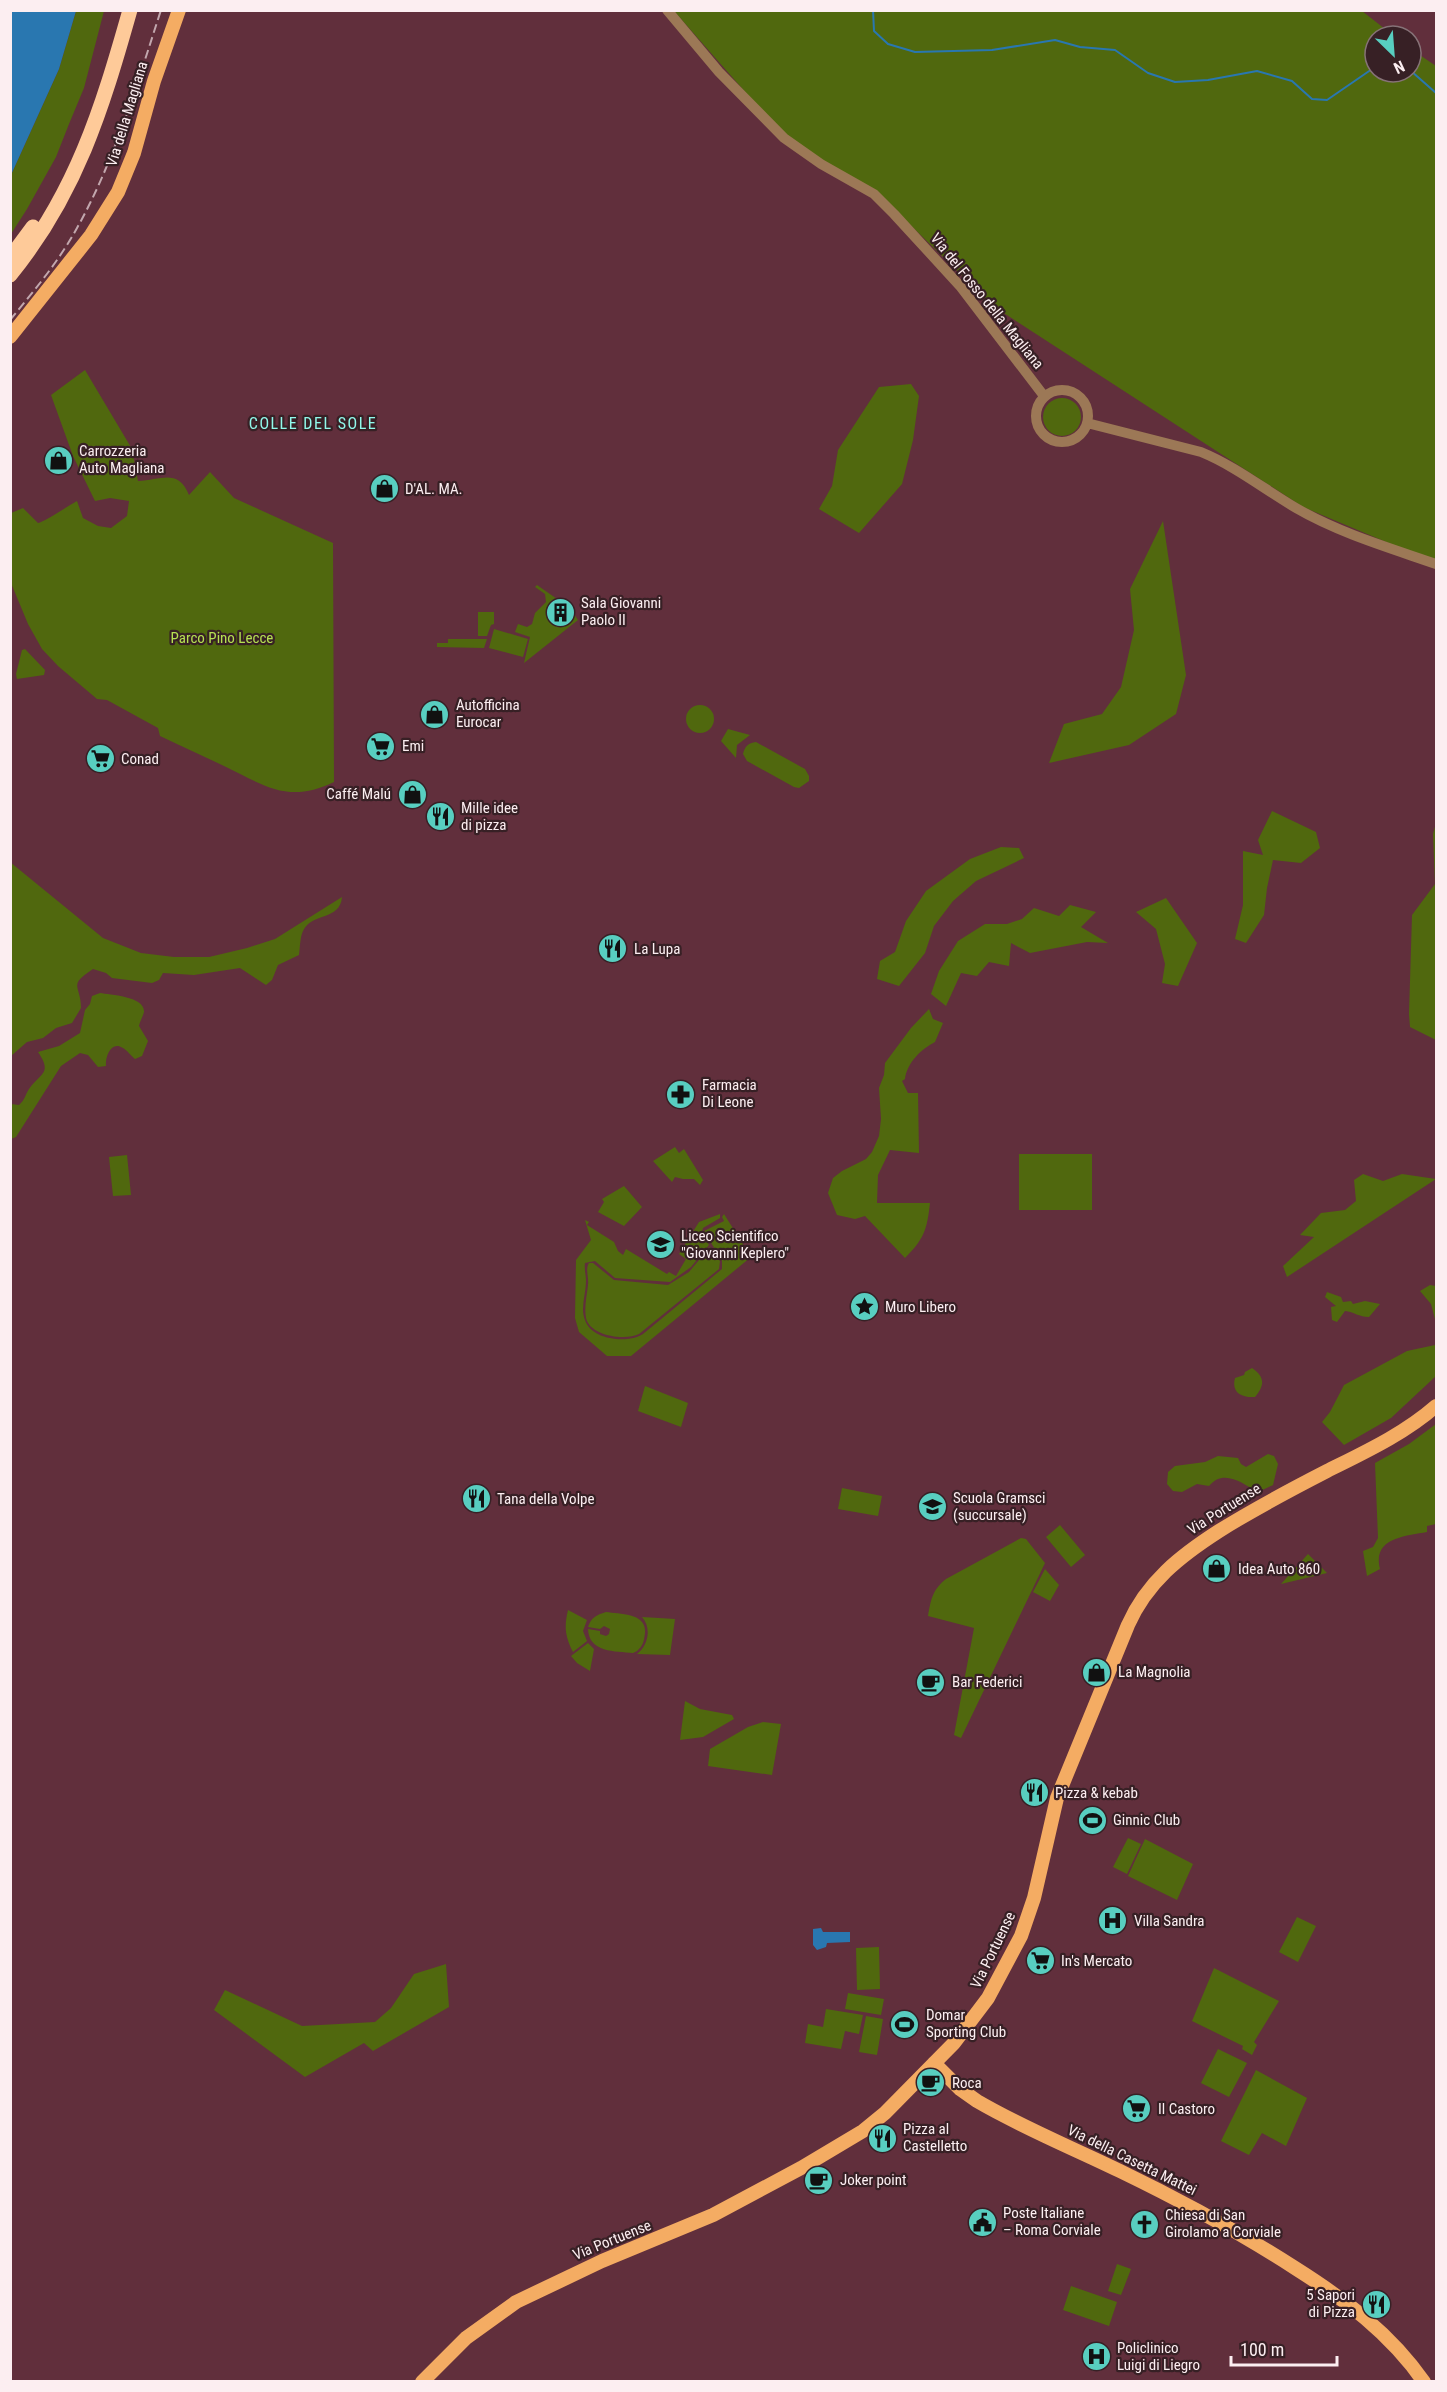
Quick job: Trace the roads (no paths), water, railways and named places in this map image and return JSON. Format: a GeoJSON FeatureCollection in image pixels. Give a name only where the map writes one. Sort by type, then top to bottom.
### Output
{"type":"FeatureCollection","features":[{"type":"Feature","properties":{"kind":"highway"},"geometry":{"type":"LineString","coordinates":[[10,258],[51,198],[75,149],[95,97],[119,10]]}},
{"type":"Feature","properties":{"kind":"highway"},"geometry":{"type":"LineString","coordinates":[[10,275],[44,228],[80,162],[106,93],[130,10]]}},
{"type":"Feature","properties":{"kind":"main road","name":"Via della Magliana"},"geometry":{"type":"LineString","coordinates":[[10,338],[91,235],[118,192],[137,146],[154,81],[179,10]]}},
{"type":"Feature","properties":{"kind":"main road","name":"Via Portuense"},"geometry":{"type":"LineString","coordinates":[[422,2382],[466,2338],[516,2302],[602,2261],[705,2219],[801,2168],[857,2135],[877,2120],[961,2035],[977,2015],[1018,1942],[1034,1899],[1057,1798],[1125,1630],[1146,1592],[1176,1561],[1230,1524],[1264,1503],[1374,1449],[1435,1408]]}},
{"type":"Feature","properties":{"kind":"main road","name":"Via della Casetta Mattei"},"geometry":{"type":"LineString","coordinates":[[934,2063],[977,2102],[1182,2202],[1265,2249],[1320,2284],[1373,2325],[1424,2382]]}},
{"type":"Feature","properties":{"kind":"street","name":"Via del Fosso della Magliana"},"geometry":{"type":"LineString","coordinates":[[667,10],[719,72],[784,138],[821,164],[874,194],[894,214],[960,286],[1044,396]]}},
{"type":"Feature","properties":{"kind":"street"},"geometry":{"type":"LineString","coordinates":[[1060,390],[1075,394],[1086,405],[1088,423],[1077,438],[1060,443],[1052,441],[1039,429],[1036,421],[1037,407],[1044,396],[1060,390]]}},
{"type":"Feature","properties":{"kind":"street"},"geometry":{"type":"LineString","coordinates":[[1088,423],[1201,452],[1216,458],[1297,509],[1367,539],[1437,564]]}},
{"type":"Feature","properties":{"kind":"water"},"geometry":{"type":"Polygon","coordinates":[[[12,10],[76,11],[59,69],[11,175],[12,10]]]}},
{"type":"Feature","properties":{"kind":"water"},"geometry":{"type":"Polygon","coordinates":[[[821,1928],[823,1932],[850,1932],[850,1942],[827,1943],[826,1947],[817,1950],[813,1945],[813,1929],[821,1928]]]}},
{"type":"Feature","properties":{"kind":"waterway"},"geometry":{"type":"LineString","coordinates":[[873,10],[874,31],[888,44],[915,52],[992,50],[1055,40],[1080,47],[1115,50],[1148,73],[1175,82],[1208,80],[1257,71],[1292,81],[1312,99],[1327,100],[1363,75]]}},
{"type":"Feature","properties":{"kind":"waterway"},"geometry":{"type":"LineString","coordinates":[[1423,82],[1436,93]]}},
{"type":"Feature","properties":{"kind":"railway"},"geometry":{"type":"LineString","coordinates":[[10,320],[62,252],[91,202],[114,149],[161,10]]}},
{"type":"Feature","properties":{"kind":"place","name":"Carrozzeria Auto Magliana"},"geometry":{"type":"Point","coordinates":[58,460]}},
{"type":"Feature","properties":{"kind":"place","name":"D'AL. MA."},"geometry":{"type":"Point","coordinates":[384,489]}},
{"type":"Feature","properties":{"kind":"place","name":"Sala Giovanni Paolo II"},"geometry":{"type":"Point","coordinates":[560,612]}},
{"type":"Feature","properties":{"kind":"place","name":"Autofficina Eurocar"},"geometry":{"type":"Point","coordinates":[435,714]}},
{"type":"Feature","properties":{"kind":"place","name":"Emi"},"geometry":{"type":"Point","coordinates":[381,746]}},
{"type":"Feature","properties":{"kind":"place","name":"Conad"},"geometry":{"type":"Point","coordinates":[100,759]}},
{"type":"Feature","properties":{"kind":"place","name":"Caffé Malú"},"geometry":{"type":"Point","coordinates":[412,794]}},
{"type":"Feature","properties":{"kind":"place","name":"Mille idee di pizza"},"geometry":{"type":"Point","coordinates":[440,817]}},
{"type":"Feature","properties":{"kind":"place","name":"La Lupa"},"geometry":{"type":"Point","coordinates":[613,949]}},
{"type":"Feature","properties":{"kind":"place","name":"Farmacia Di Leone"},"geometry":{"type":"Point","coordinates":[681,1094]}},
{"type":"Feature","properties":{"kind":"place","name":"Liceo Scientifico \"Giovanni Keplero\""},"geometry":{"type":"Point","coordinates":[660,1245]}},
{"type":"Feature","properties":{"kind":"place","name":"Muro Libero"},"geometry":{"type":"Point","coordinates":[864,1307]}},
{"type":"Feature","properties":{"kind":"place","name":"Tana della Volpe"},"geometry":{"type":"Point","coordinates":[476,1499]}},
{"type":"Feature","properties":{"kind":"place","name":"Scuola Gramsci (succursale)"},"geometry":{"type":"Point","coordinates":[932,1507]}},
{"type":"Feature","properties":{"kind":"place","name":"Idea Auto 860"},"geometry":{"type":"Point","coordinates":[1217,1569]}},
{"type":"Feature","properties":{"kind":"place","name":"La Magnolia"},"geometry":{"type":"Point","coordinates":[1097,1672]}},
{"type":"Feature","properties":{"kind":"place","name":"Bar Federici"},"geometry":{"type":"Point","coordinates":[931,1682]}},
{"type":"Feature","properties":{"kind":"place","name":"Pizza & kebab"},"geometry":{"type":"Point","coordinates":[1034,1793]}},
{"type":"Feature","properties":{"kind":"place","name":"Ginnic Club"},"geometry":{"type":"Point","coordinates":[1092,1820]}},
{"type":"Feature","properties":{"kind":"place","name":"Villa Sandra"},"geometry":{"type":"Point","coordinates":[1113,1921]}},
{"type":"Feature","properties":{"kind":"place","name":"In's Mercato"},"geometry":{"type":"Point","coordinates":[1040,1961]}},
{"type":"Feature","properties":{"kind":"place","name":"Domar Sporting Club"},"geometry":{"type":"Point","coordinates":[905,2024]}},
{"type":"Feature","properties":{"kind":"place","name":"Roca"},"geometry":{"type":"Point","coordinates":[931,2083]}},
{"type":"Feature","properties":{"kind":"place","name":"Il Castoro"},"geometry":{"type":"Point","coordinates":[1137,2109]}},
{"type":"Feature","properties":{"kind":"place","name":"Pizza al Castelletto"},"geometry":{"type":"Point","coordinates":[882,2138]}},
{"type":"Feature","properties":{"kind":"place","name":"Joker point"},"geometry":{"type":"Point","coordinates":[819,2180]}},
{"type":"Feature","properties":{"kind":"place","name":"Poste Italiane – Roma Corviale"},"geometry":{"type":"Point","coordinates":[982,2222]}},
{"type":"Feature","properties":{"kind":"place","name":"Chiesa di San Girolamo a Corviale"},"geometry":{"type":"Point","coordinates":[1144,2224]}},
{"type":"Feature","properties":{"kind":"place","name":"5 Sapori di Pizza"},"geometry":{"type":"Point","coordinates":[1376,2304]}},
{"type":"Feature","properties":{"kind":"place","name":"Policlinico Luigi di Liegro"},"geometry":{"type":"Point","coordinates":[1096,2357]}},
{"type":"Feature","properties":{"kind":"district","name":"COLLE DEL SOLE"},"geometry":{"type":"Point","coordinates":[313,423]}},
{"type":"Feature","properties":{"kind":"park label","name":"Parco Pino Lecce"},"geometry":{"type":"Point","coordinates":[222,638]}}]}
